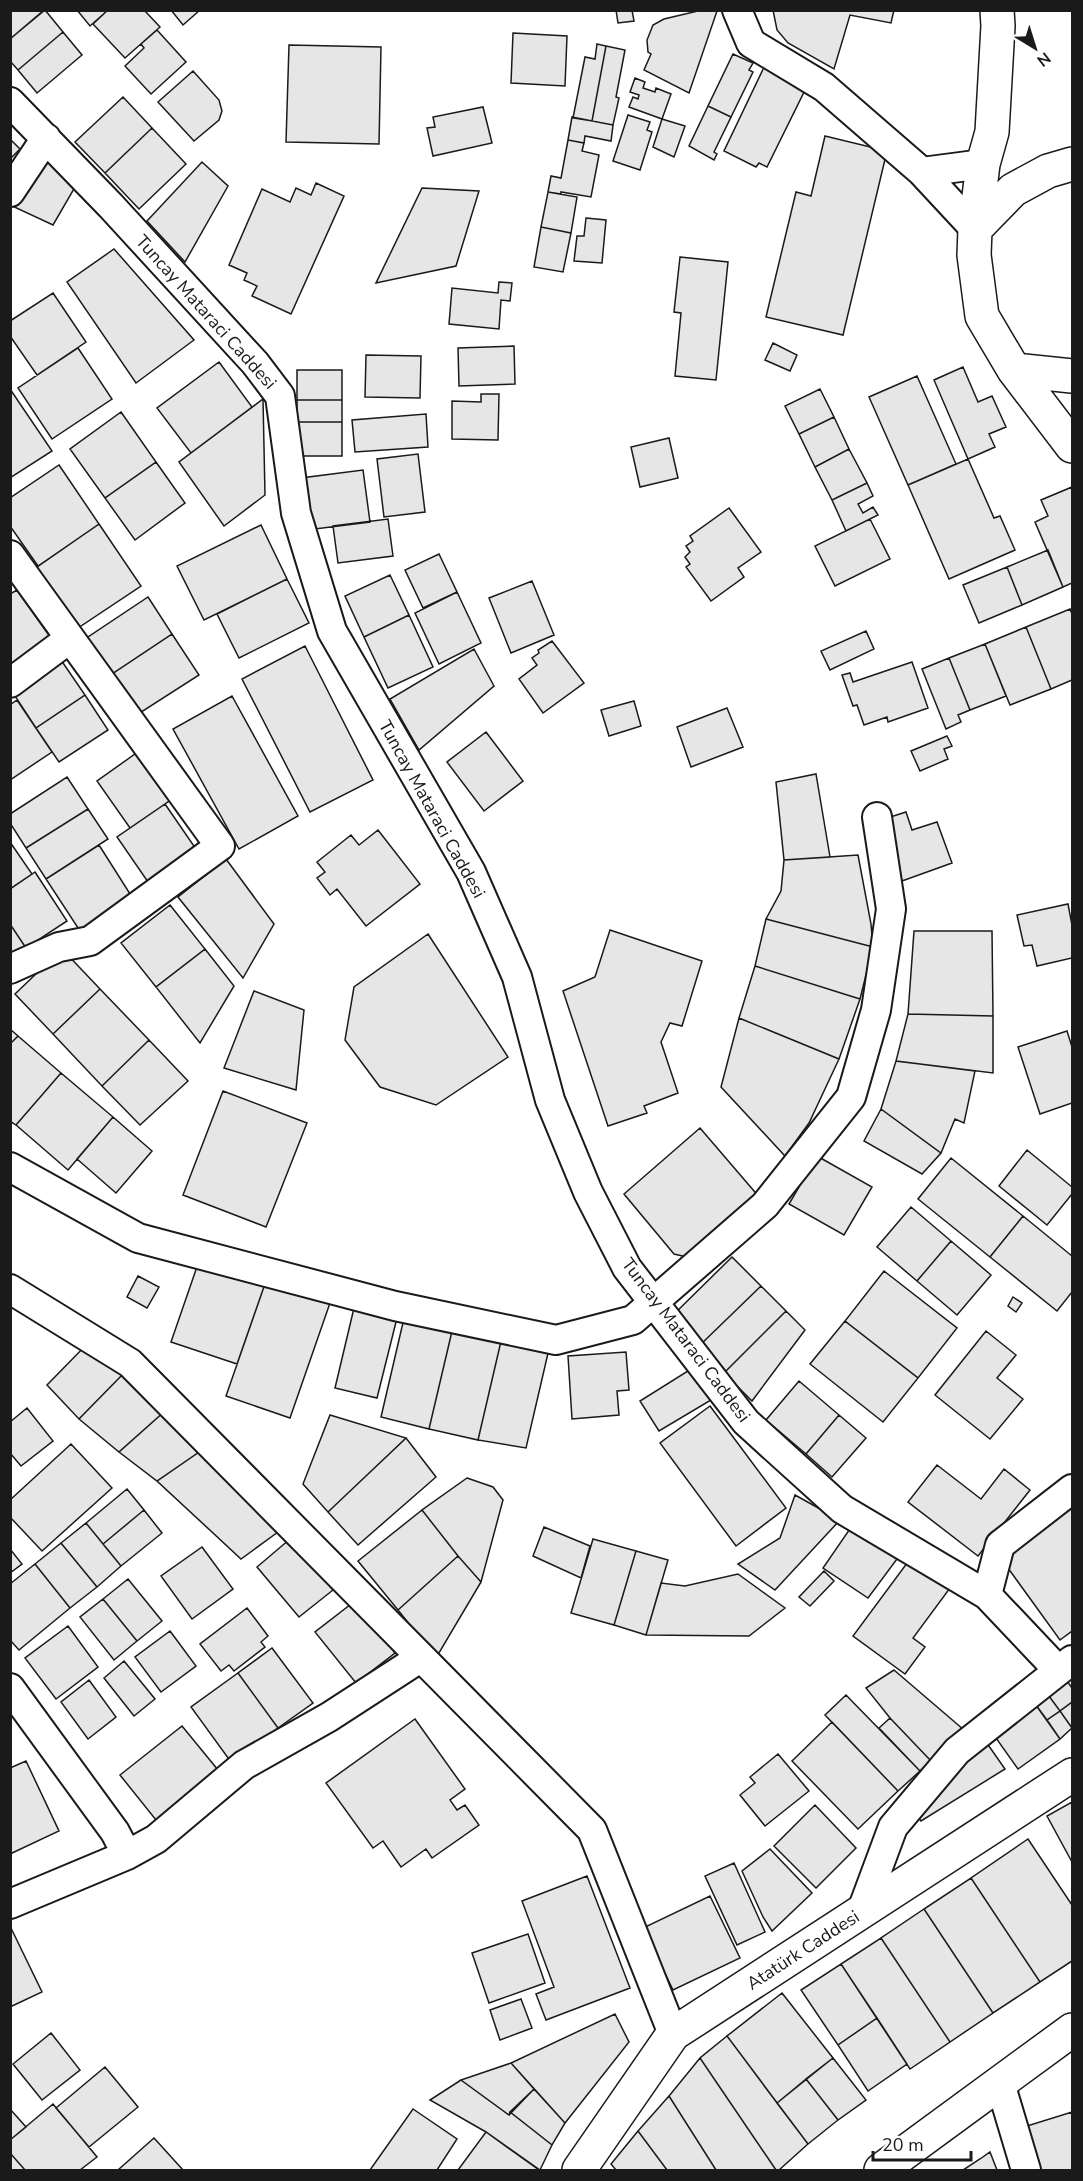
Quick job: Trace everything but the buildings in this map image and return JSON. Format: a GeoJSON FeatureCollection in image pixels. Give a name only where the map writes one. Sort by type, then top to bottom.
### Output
{"type":"FeatureCollection","features":[{"type":"Feature","properties":{"kind":"street"},"geometry":{"type":"LineString","coordinates":[[737,10],[751,43],[824,87],[922,172],[975,229]]}},
{"type":"Feature","properties":{"kind":"street"},"geometry":{"type":"LineString","coordinates":[[997,10],[992,132],[983,164],[975,229],[974,255],[982,315],[1014,370],[1072,446]]}},
{"type":"Feature","properties":{"kind":"street","name":"Tuncay Mataraci Caddesi"},"geometry":{"type":"LineString","coordinates":[[10,102],[111,206],[255,363],[280,396],[296,513],[332,631],[471,872],[518,977],[550,1100],[588,1192],[627,1268],[746,1422],[842,1509],[987,1595],[1065,1665]]}},
{"type":"Feature","properties":{"kind":"street"},"geometry":{"type":"LineString","coordinates":[[10,192],[46,138]]}},
{"type":"Feature","properties":{"kind":"street"},"geometry":{"type":"LineString","coordinates":[[922,172],[983,164]]}},
{"type":"Feature","properties":{"kind":"street"},"geometry":{"type":"LineString","coordinates":[[975,229],[1013,190],[1048,171],[1072,164]]}},
{"type":"Feature","properties":{"kind":"street"},"geometry":{"type":"LineString","coordinates":[[1014,370],[1072,376]]}},
{"type":"Feature","properties":{"kind":"street"},"geometry":{"type":"LineString","coordinates":[[10,969],[59,947],[90,941],[220,846],[69,639],[15,572]]}},
{"type":"Feature","properties":{"kind":"street"},"geometry":{"type":"LineString","coordinates":[[10,683],[69,639]]}},
{"type":"Feature","properties":{"kind":"street"},"geometry":{"type":"LineString","coordinates":[[10,1167],[138,1238],[395,1306],[556,1340],[633,1320],[655,1304],[765,1205],[851,1097],[876,1010],[891,909],[877,817]]}},
{"type":"Feature","properties":{"kind":"street"},"geometry":{"type":"LineString","coordinates":[[17,1303],[130,1363],[592,1830],[673,2034]]}},
{"type":"Feature","properties":{"kind":"street"},"geometry":{"type":"LineString","coordinates":[[987,1595],[1000,1545],[1072,1489]]}},
{"type":"Feature","properties":{"kind":"street"},"geometry":{"type":"LineString","coordinates":[[10,1904],[127,1856],[156,1839],[244,1765],[329,1717],[420,1658]]}},
{"type":"Feature","properties":{"kind":"street"},"geometry":{"type":"LineString","coordinates":[[861,1913],[893,1827],[957,1751],[1065,1665]]}},
{"type":"Feature","properties":{"kind":"street"},"geometry":{"type":"LineString","coordinates":[[10,1688],[115,1832],[127,1856]]}},
{"type":"Feature","properties":{"kind":"street","name":"Atatürk Caddesi"},"geometry":{"type":"LineString","coordinates":[[579,2170],[673,2034],[1072,1775]]}},
{"type":"Feature","properties":{"kind":"street"},"geometry":{"type":"LineString","coordinates":[[881,2170],[1072,2030]]}},
{"type":"Feature","properties":{"kind":"street"},"geometry":{"type":"LineString","coordinates":[[1000,2083],[1026,2170]]}}]}
